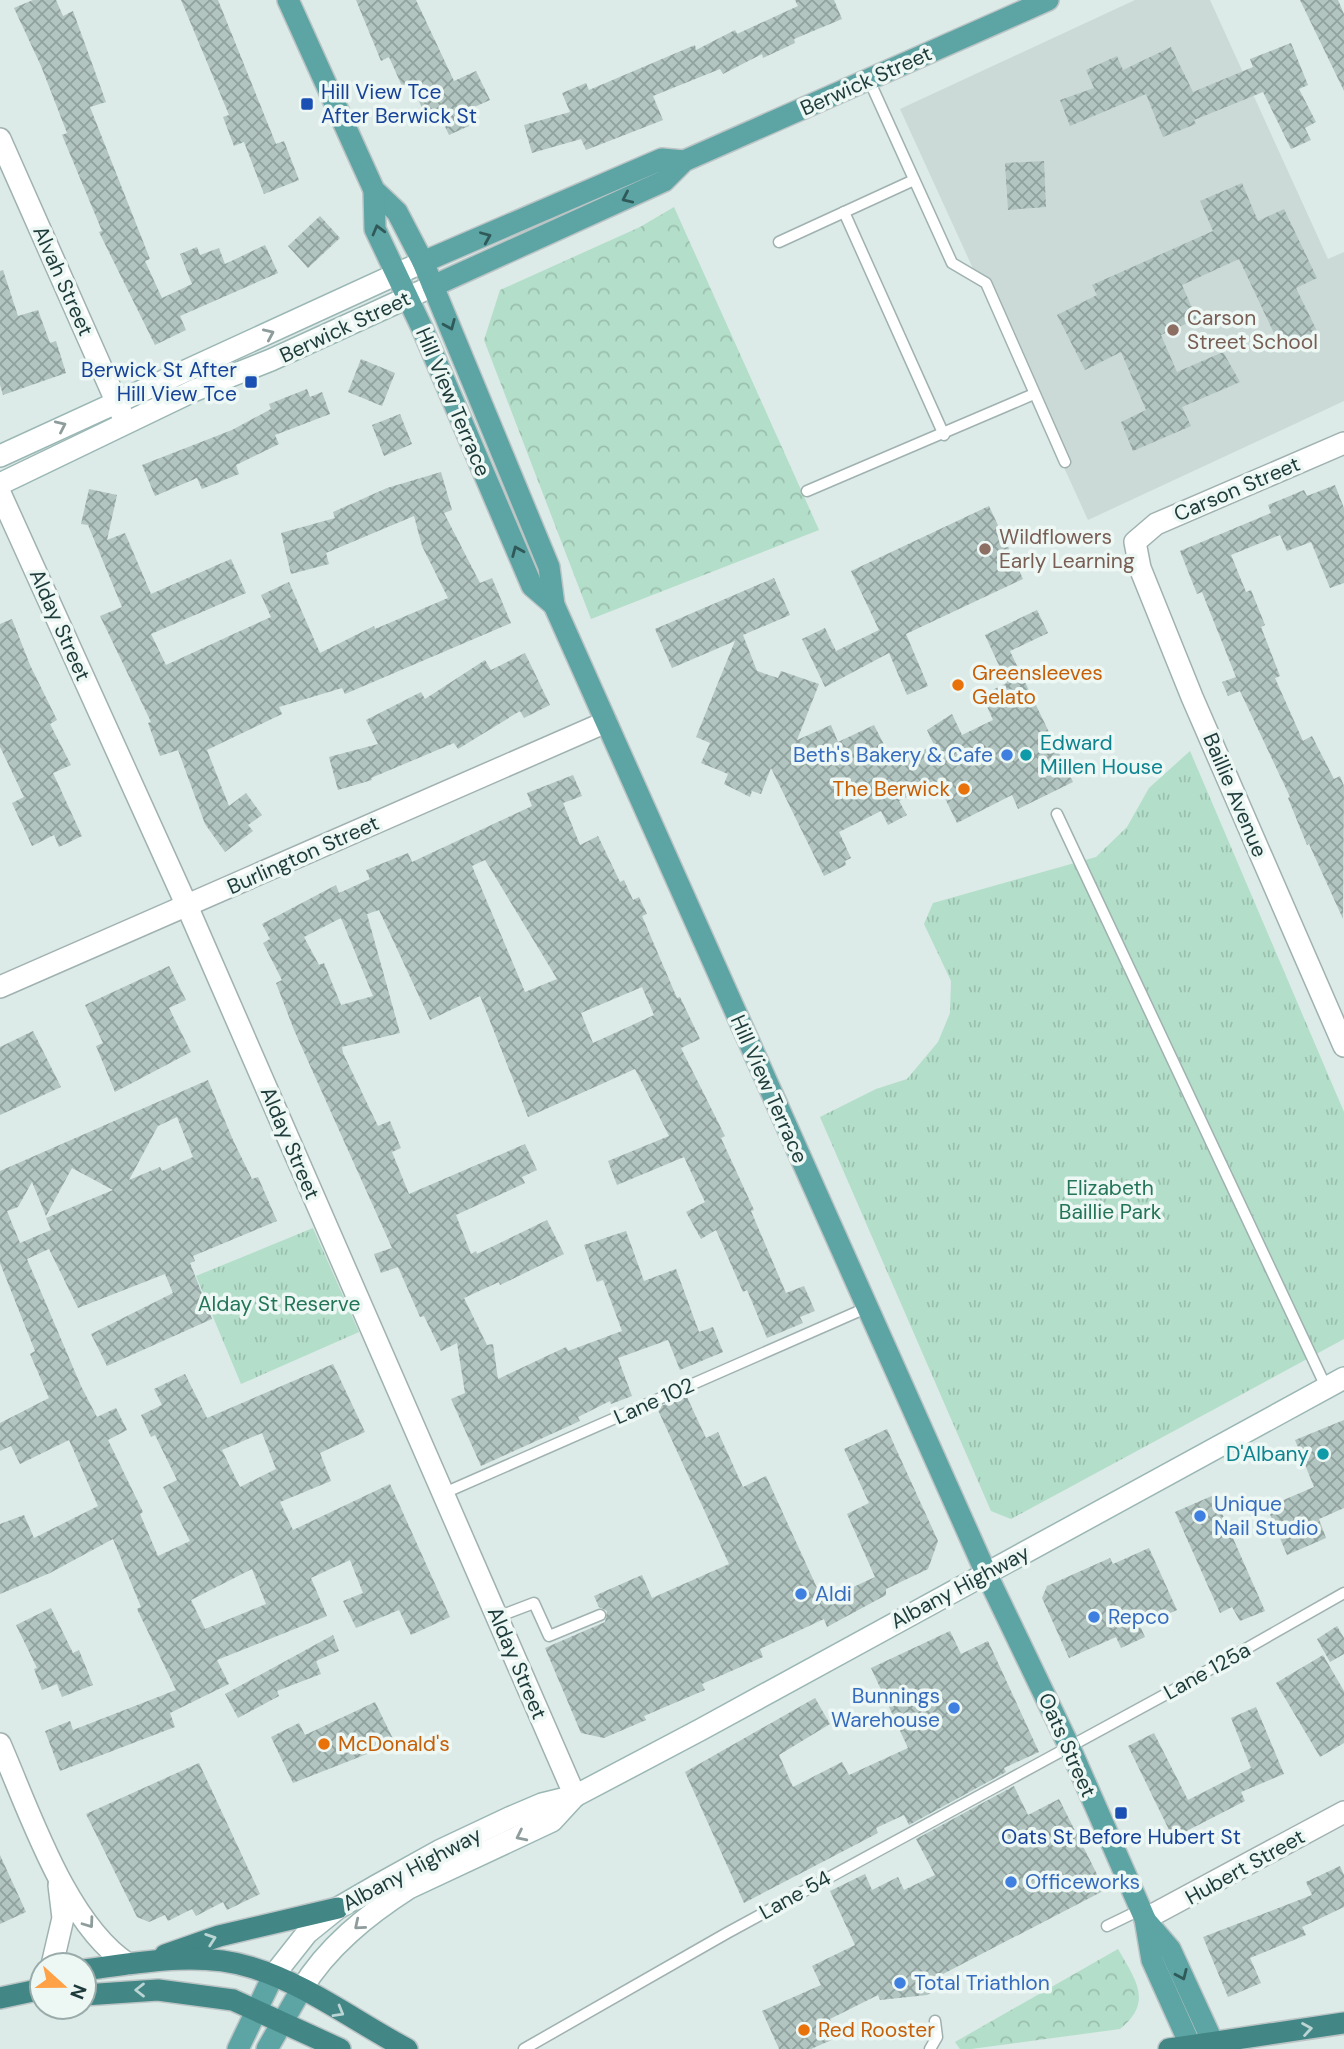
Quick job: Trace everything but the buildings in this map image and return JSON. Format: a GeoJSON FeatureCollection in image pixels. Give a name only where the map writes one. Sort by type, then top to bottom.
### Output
{"type":"FeatureCollection","features":[{"type":"Feature","properties":{"kind":"highway"},"geometry":{"type":"LineString","coordinates":[[98,1968],[137,1962],[219,1936],[338,1908]]}},
{"type":"Feature","properties":{"kind":"highway"},"geometry":{"type":"LineString","coordinates":[[137,1962],[236,1964],[273,1976],[407,2049]]}},
{"type":"Feature","properties":{"kind":"highway"},"geometry":{"type":"LineString","coordinates":[[98,1994],[135,1990],[195,1993],[233,2000],[340,2049]]}},
{"type":"Feature","properties":{"kind":"highway"},"geometry":{"type":"LineString","coordinates":[[0,1998],[28,1992]]}},
{"type":"Feature","properties":{"kind":"highway"},"geometry":{"type":"LineString","coordinates":[[1169,2049],[1215,2046],[1344,2023]]}},
{"type":"Feature","properties":{"kind":"main road","name":"Hill View Terrace"},"geometry":{"type":"LineString","coordinates":[[288,0],[374,190],[397,212],[423,262],[549,567],[554,605],[986,1573]]}},
{"type":"Feature","properties":{"kind":"main road","name":"Berwick Street"},"geometry":{"type":"LineString","coordinates":[[433,286],[664,181],[684,162],[1045,1]]}},
{"type":"Feature","properties":{"kind":"main road","name":"Berwick Street"},"geometry":{"type":"LineString","coordinates":[[423,262],[662,159],[684,162]]}},
{"type":"Feature","properties":{"kind":"main road","name":"Hill View Terrace"},"geometry":{"type":"LineString","coordinates":[[374,190],[375,229],[408,298],[532,586],[554,605]]}},
{"type":"Feature","properties":{"kind":"main road","name":"Oats Street"},"geometry":{"type":"LineString","coordinates":[[986,1573],[1069,1746],[1142,1914],[1152,1960],[1191,2048]]}},
{"type":"Feature","properties":{"kind":"main road","name":"Oats Street"},"geometry":{"type":"LineString","coordinates":[[1142,1914],[1170,1949],[1215,2046]]}},
{"type":"Feature","properties":{"kind":"main road"},"geometry":{"type":"LineString","coordinates":[[238,2049],[273,1976]]}},
{"type":"Feature","properties":{"kind":"main road"},"geometry":{"type":"LineString","coordinates":[[267,2049],[301,1990]]}},
{"type":"Feature","properties":{"kind":"street","name":"Alvah Street"},"geometry":{"type":"LineString","coordinates":[[0,139],[126,423]]}},
{"type":"Feature","properties":{"kind":"street","name":"Berwick Street"},"geometry":{"type":"LineString","coordinates":[[0,456],[423,262]]}},
{"type":"Feature","properties":{"kind":"street","name":"Berwick Street"},"geometry":{"type":"LineString","coordinates":[[0,484],[126,423],[433,286]]}},
{"type":"Feature","properties":{"kind":"street","name":"Carson Street"},"geometry":{"type":"LineString","coordinates":[[1135,542],[1156,524],[1344,443]]}},
{"type":"Feature","properties":{"kind":"street","name":"Alday Street"},"geometry":{"type":"LineString","coordinates":[[0,493],[187,906],[575,1796]]}},
{"type":"Feature","properties":{"kind":"street","name":"Baillie Avenue"},"geometry":{"type":"LineString","coordinates":[[1135,542],[1140,568],[1192,697],[1344,1046]]}},
{"type":"Feature","properties":{"kind":"street","name":"Burlington Street"},"geometry":{"type":"LineString","coordinates":[[0,987],[606,722]]}},
{"type":"Feature","properties":{"kind":"street","name":"Albany Highway"},"geometry":{"type":"LineString","coordinates":[[273,1976],[307,1933],[338,1908],[441,1850],[542,1804],[575,1796],[1335,1382]]}},
{"type":"Feature","properties":{"kind":"street"},"geometry":{"type":"LineString","coordinates":[[0,1744],[57,1876],[92,1928],[137,1962]]}},
{"type":"Feature","properties":{"kind":"street","name":"Albany Highway"},"geometry":{"type":"LineString","coordinates":[[301,1990],[333,1948],[389,1901],[409,1888],[551,1821],[575,1796]]}},
{"type":"Feature","properties":{"kind":"street","name":"Hubert Street"},"geometry":{"type":"LineString","coordinates":[[1142,1914],[1344,1812]]}},
{"type":"Feature","properties":{"kind":"street"},"geometry":{"type":"LineString","coordinates":[[55,1951],[63,1919],[57,1876]]}},
{"type":"Feature","properties":{"kind":"lane"},"geometry":{"type":"LineString","coordinates":[[869,80],[952,264],[986,282],[1065,462]]}},
{"type":"Feature","properties":{"kind":"lane"},"geometry":{"type":"LineString","coordinates":[[779,242],[915,180]]}},
{"type":"Feature","properties":{"kind":"lane"},"geometry":{"type":"LineString","coordinates":[[844,212],[944,435]]}},
{"type":"Feature","properties":{"kind":"lane"},"geometry":{"type":"LineString","coordinates":[[807,491],[944,435],[1034,394]]}},
{"type":"Feature","properties":{"kind":"lane"},"geometry":{"type":"LineString","coordinates":[[1057,814],[1335,1382]]}},
{"type":"Feature","properties":{"kind":"lane","name":"Lane 102"},"geometry":{"type":"LineString","coordinates":[[442,1494],[866,1308]]}},
{"type":"Feature","properties":{"kind":"lane","name":"Lane 125a"},"geometry":{"type":"LineString","coordinates":[[1069,1746],[1344,1593]]}},
{"type":"Feature","properties":{"kind":"lane"},"geometry":{"type":"LineString","coordinates":[[497,1618],[534,1603],[549,1636],[600,1615]]}},
{"type":"Feature","properties":{"kind":"lane"},"geometry":{"type":"LineString","coordinates":[[1119,1704],[1124,1717]]}},
{"type":"Feature","properties":{"kind":"lane","name":"Lane 54"},"geometry":{"type":"LineString","coordinates":[[524,2049],[727,1933],[1069,1746]]}},
{"type":"Feature","properties":{"kind":"lane"},"geometry":{"type":"LineString","coordinates":[[1107,1926],[1142,1914]]}},
{"type":"Feature","properties":{"kind":"lane"},"geometry":{"type":"LineString","coordinates":[[930,2049],[937,2037],[935,2021]]}},
{"type":"Feature","properties":{"kind":"shaded area","name":"Carson Street School"},"geometry":{"type":"Polygon","coordinates":[[[1135,0],[1210,0],[1328,259],[1344,252],[1344,401],[1088,520],[900,109],[1135,0]]]}},
{"type":"Feature","properties":{"kind":"green space"},"geometry":{"type":"Polygon","coordinates":[[[674,207],[819,530],[591,619],[484,340],[500,290],[640,227],[674,207]]]}},
{"type":"Feature","properties":{"kind":"green space","name":"Elizabeth Baillie Park"},"geometry":{"type":"Polygon","coordinates":[[[1190,751],[1344,1112],[1344,1339],[1011,1519],[991,1511],[820,1117],[876,1089],[907,1079],[938,1042],[950,1013],[951,981],[924,924],[933,903],[1096,857],[1127,827],[1149,788],[1190,751]]]}},
{"type":"Feature","properties":{"kind":"green space","name":"Alday St Reserve"},"geometry":{"type":"Polygon","coordinates":[[[313,1228],[359,1332],[241,1384],[196,1276],[313,1228]]]}},
{"type":"Feature","properties":{"kind":"green space"},"geometry":{"type":"Polygon","coordinates":[[[1118,1949],[1135,1980],[1139,2000],[1130,2019],[1120,2029],[971,2049],[960,2049],[955,2042],[1118,1949]]]}},
{"type":"Feature","properties":{"kind":"place","name":"Hill View Tce After Berwick St"},"geometry":{"type":"Point","coordinates":[307,104]}},
{"type":"Feature","properties":{"kind":"place","name":"Carson Street School"},"geometry":{"type":"Point","coordinates":[1173,330]}},
{"type":"Feature","properties":{"kind":"place","name":"Berwick St After Hill View Tce"},"geometry":{"type":"Point","coordinates":[251,382]}},
{"type":"Feature","properties":{"kind":"place","name":"Wildflowers Early Learning"},"geometry":{"type":"Point","coordinates":[985,549]}},
{"type":"Feature","properties":{"kind":"place","name":"Greensleeves Gelato"},"geometry":{"type":"Point","coordinates":[958,685]}},
{"type":"Feature","properties":{"kind":"place","name":"Beth's Bakery & Cafe"},"geometry":{"type":"Point","coordinates":[1007,755]}},
{"type":"Feature","properties":{"kind":"place","name":"Edward Millen House"},"geometry":{"type":"Point","coordinates":[1026,755]}},
{"type":"Feature","properties":{"kind":"place","name":"The Berwick"},"geometry":{"type":"Point","coordinates":[964,789]}},
{"type":"Feature","properties":{"kind":"place","name":"D'Albany"},"geometry":{"type":"Point","coordinates":[1323,1454]}},
{"type":"Feature","properties":{"kind":"place","name":"Unique Nail Studio"},"geometry":{"type":"Point","coordinates":[1200,1516]}},
{"type":"Feature","properties":{"kind":"place","name":"Aldi"},"geometry":{"type":"Point","coordinates":[801,1594]}},
{"type":"Feature","properties":{"kind":"place","name":"Repco"},"geometry":{"type":"Point","coordinates":[1094,1617]}},
{"type":"Feature","properties":{"kind":"place","name":"Bunnings Warehouse"},"geometry":{"type":"Point","coordinates":[954,1708]}},
{"type":"Feature","properties":{"kind":"place","name":"McDonald's"},"geometry":{"type":"Point","coordinates":[324,1744]}},
{"type":"Feature","properties":{"kind":"place","name":"Oats St Before Hubert St"},"geometry":{"type":"Point","coordinates":[1121,1813]}},
{"type":"Feature","properties":{"kind":"place","name":"Officeworks"},"geometry":{"type":"Point","coordinates":[1011,1882]}},
{"type":"Feature","properties":{"kind":"place","name":"Total Triathlon"},"geometry":{"type":"Point","coordinates":[900,1983]}},
{"type":"Feature","properties":{"kind":"place","name":"Red Rooster"},"geometry":{"type":"Point","coordinates":[804,2030]}}]}
